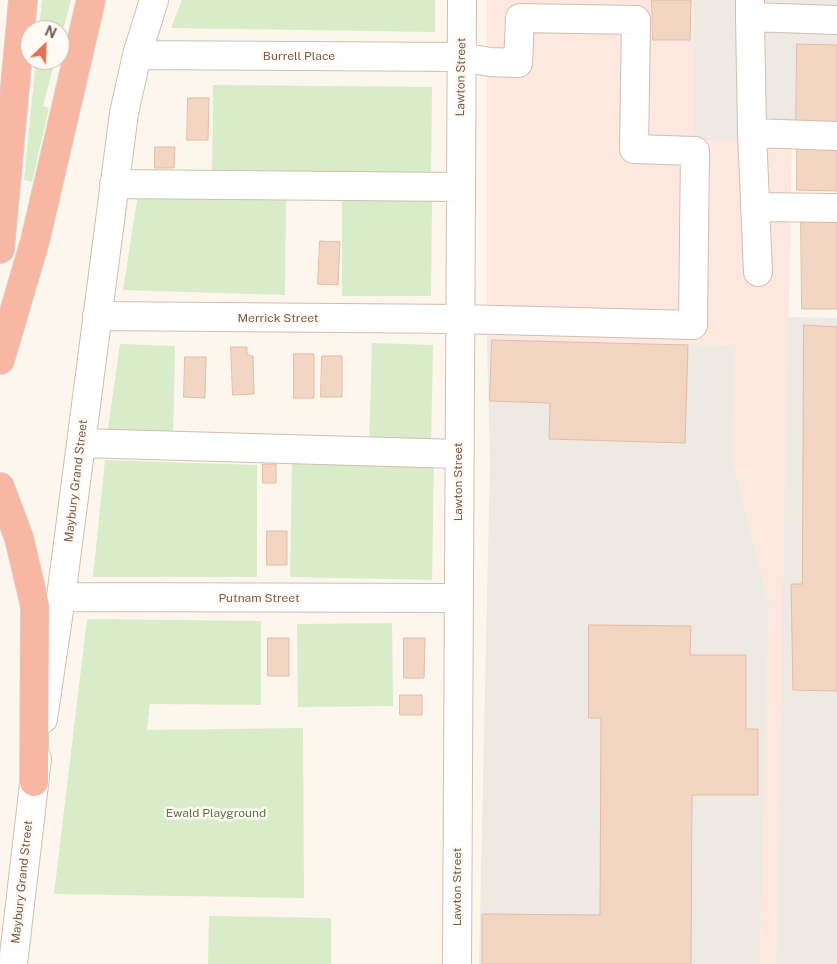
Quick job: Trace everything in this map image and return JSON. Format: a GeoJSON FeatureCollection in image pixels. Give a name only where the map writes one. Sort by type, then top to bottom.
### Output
{"type":"FeatureCollection","features":[{"type":"Feature","properties":{"kind":"highway"},"geometry":{"type":"LineString","coordinates":[[0,249],[23,0]]}},
{"type":"Feature","properties":{"kind":"highway"},"geometry":{"type":"LineString","coordinates":[[0,360],[35,241],[91,0]]}},
{"type":"Feature","properties":{"kind":"highway"},"geometry":{"type":"LineString","coordinates":[[0,487],[19,538],[35,606],[34,782]]}},
{"type":"Feature","properties":{"kind":"street","name":"Maybury Grand Street"},"geometry":{"type":"LineString","coordinates":[[13,964],[34,782],[61,597],[124,113],[137,54],[154,0]]}},
{"type":"Feature","properties":{"kind":"street","name":"Lawton Street"},"geometry":{"type":"LineString","coordinates":[[457,964],[457,598],[462,0]]}},
{"type":"Feature","properties":{"kind":"street"},"geometry":{"type":"LineString","coordinates":[[758,272],[752,133],[750,9],[837,20]]}},
{"type":"Feature","properties":{"kind":"street","name":"Burrell Place"},"geometry":{"type":"LineString","coordinates":[[137,54],[461,57],[490,62],[518,63],[520,18],[636,20],[634,149],[695,151],[693,325],[459,319]]}},
{"type":"Feature","properties":{"kind":"street"},"geometry":{"type":"LineString","coordinates":[[752,133],[837,136]]}},
{"type":"Feature","properties":{"kind":"street"},"geometry":{"type":"LineString","coordinates":[[114,184],[460,187]]}},
{"type":"Feature","properties":{"kind":"street"},"geometry":{"type":"LineString","coordinates":[[755,207],[837,208]]}},
{"type":"Feature","properties":{"kind":"street","name":"Merrick Street"},"geometry":{"type":"LineString","coordinates":[[97,316],[459,319]]}},
{"type":"Feature","properties":{"kind":"street"},"geometry":{"type":"LineString","coordinates":[[81,443],[458,454]]}},
{"type":"Feature","properties":{"kind":"street","name":"Putnam Street"},"geometry":{"type":"LineString","coordinates":[[61,597],[457,598]]}},
{"type":"Feature","properties":{"kind":"shaded area"},"geometry":{"type":"Polygon","coordinates":[[[487,0],[694,0],[693,140],[792,142],[776,964],[760,964],[769,602],[733,463],[735,345],[487,340],[487,0]]]}},
{"type":"Feature","properties":{"kind":"shaded area"},"geometry":{"type":"Polygon","coordinates":[[[694,0],[837,0],[837,143],[693,140],[694,0]]]}},
{"type":"Feature","properties":{"kind":"shaded area"},"geometry":{"type":"Polygon","coordinates":[[[788,317],[837,318],[837,964],[776,964],[788,317]]]}},
{"type":"Feature","properties":{"kind":"shaded area"},"geometry":{"type":"Polygon","coordinates":[[[487,340],[735,345],[733,463],[769,602],[760,964],[479,964],[490,463],[487,340]]]}},
{"type":"Feature","properties":{"kind":"green space"},"geometry":{"type":"Polygon","coordinates":[[[42,0],[71,0],[66,20],[40,20],[42,0]]]}},
{"type":"Feature","properties":{"kind":"green space"},"geometry":{"type":"Polygon","coordinates":[[[182,0],[435,0],[435,32],[171,28],[182,0]]]}},
{"type":"Feature","properties":{"kind":"green space"},"geometry":{"type":"Polygon","coordinates":[[[35,70],[52,70],[43,106],[49,108],[32,182],[24,180],[35,70]]]}},
{"type":"Feature","properties":{"kind":"green space"},"geometry":{"type":"Polygon","coordinates":[[[213,85],[432,87],[431,177],[212,175],[213,85]]]}},
{"type":"Feature","properties":{"kind":"green space"},"geometry":{"type":"Polygon","coordinates":[[[138,194],[286,195],[285,295],[123,290],[138,194]]]}},
{"type":"Feature","properties":{"kind":"green space"},"geometry":{"type":"Polygon","coordinates":[[[342,201],[432,201],[431,296],[342,296],[342,201]]]}},
{"type":"Feature","properties":{"kind":"green space"},"geometry":{"type":"Polygon","coordinates":[[[372,343],[433,345],[431,448],[369,447],[372,343]]]}},
{"type":"Feature","properties":{"kind":"green space"},"geometry":{"type":"Polygon","coordinates":[[[120,344],[175,346],[173,440],[107,436],[120,344]]]}},
{"type":"Feature","properties":{"kind":"green space"},"geometry":{"type":"Polygon","coordinates":[[[105,460],[257,465],[257,577],[93,577],[105,460]]]}},
{"type":"Feature","properties":{"kind":"green space"},"geometry":{"type":"Polygon","coordinates":[[[292,461],[434,464],[432,580],[290,577],[292,461]]]}},
{"type":"Feature","properties":{"kind":"green space","name":"Ewald Playground"},"geometry":{"type":"Polygon","coordinates":[[[87,619],[261,621],[261,705],[150,704],[147,730],[303,728],[304,898],[54,894],[87,619]]]}},
{"type":"Feature","properties":{"kind":"green space"},"geometry":{"type":"Polygon","coordinates":[[[392,623],[393,706],[298,707],[297,624],[392,623]]]}},
{"type":"Feature","properties":{"kind":"green space"},"geometry":{"type":"Polygon","coordinates":[[[209,916],[331,918],[331,964],[208,964],[209,916]]]}},
{"type":"Feature","properties":{"kind":"building"},"geometry":{"type":"Polygon","coordinates":[[[652,0],[691,0],[690,40],[653,40],[652,0]]]}},
{"type":"Feature","properties":{"kind":"building"},"geometry":{"type":"Polygon","coordinates":[[[797,44],[837,45],[837,132],[796,131],[797,44]]]}},
{"type":"Feature","properties":{"kind":"building"},"geometry":{"type":"Polygon","coordinates":[[[188,98],[209,98],[208,140],[187,140],[188,98]]]}},
{"type":"Feature","properties":{"kind":"building"},"geometry":{"type":"Polygon","coordinates":[[[155,147],[175,147],[174,168],[155,168],[155,147]]]}},
{"type":"Feature","properties":{"kind":"building"},"geometry":{"type":"Polygon","coordinates":[[[797,148],[837,149],[837,191],[797,190],[797,148]]]}},
{"type":"Feature","properties":{"kind":"building"},"geometry":{"type":"Polygon","coordinates":[[[801,220],[837,220],[837,309],[802,309],[801,220]]]}},
{"type":"Feature","properties":{"kind":"building"},"geometry":{"type":"Polygon","coordinates":[[[320,241],[340,242],[338,285],[318,284],[320,241]]]}},
{"type":"Feature","properties":{"kind":"building"},"geometry":{"type":"Polygon","coordinates":[[[804,325],[837,327],[837,691],[793,690],[791,584],[802,584],[804,325]]]}},
{"type":"Feature","properties":{"kind":"building"},"geometry":{"type":"Polygon","coordinates":[[[492,340],[688,345],[685,443],[549,439],[550,403],[490,401],[492,340]]]}},
{"type":"Feature","properties":{"kind":"building"},"geometry":{"type":"Polygon","coordinates":[[[231,347],[247,347],[247,355],[253,356],[254,394],[233,395],[231,347]]]}},
{"type":"Feature","properties":{"kind":"building"},"geometry":{"type":"Polygon","coordinates":[[[294,354],[314,354],[314,398],[294,398],[294,354]]]}},
{"type":"Feature","properties":{"kind":"building"},"geometry":{"type":"Polygon","coordinates":[[[322,356],[342,356],[342,397],[321,397],[322,356]]]}},
{"type":"Feature","properties":{"kind":"building"},"geometry":{"type":"Polygon","coordinates":[[[185,357],[206,357],[205,398],[184,397],[185,357]]]}},
{"type":"Feature","properties":{"kind":"building"},"geometry":{"type":"Polygon","coordinates":[[[263,464],[276,464],[276,483],[263,483],[263,464]]]}},
{"type":"Feature","properties":{"kind":"building"},"geometry":{"type":"Polygon","coordinates":[[[267,531],[287,531],[287,565],[267,565],[267,531]]]}},
{"type":"Feature","properties":{"kind":"building"},"geometry":{"type":"Polygon","coordinates":[[[589,625],[691,626],[690,655],[746,655],[746,729],[758,729],[758,795],[692,795],[691,964],[482,964],[482,914],[600,915],[601,718],[589,718],[589,625]]]}},
{"type":"Feature","properties":{"kind":"building"},"geometry":{"type":"Polygon","coordinates":[[[268,638],[289,638],[289,676],[268,676],[268,638]]]}},
{"type":"Feature","properties":{"kind":"building"},"geometry":{"type":"Polygon","coordinates":[[[404,638],[425,638],[424,678],[404,678],[404,638]]]}},
{"type":"Feature","properties":{"kind":"building"},"geometry":{"type":"Polygon","coordinates":[[[400,695],[422,695],[422,715],[400,715],[400,695]]]}}]}
